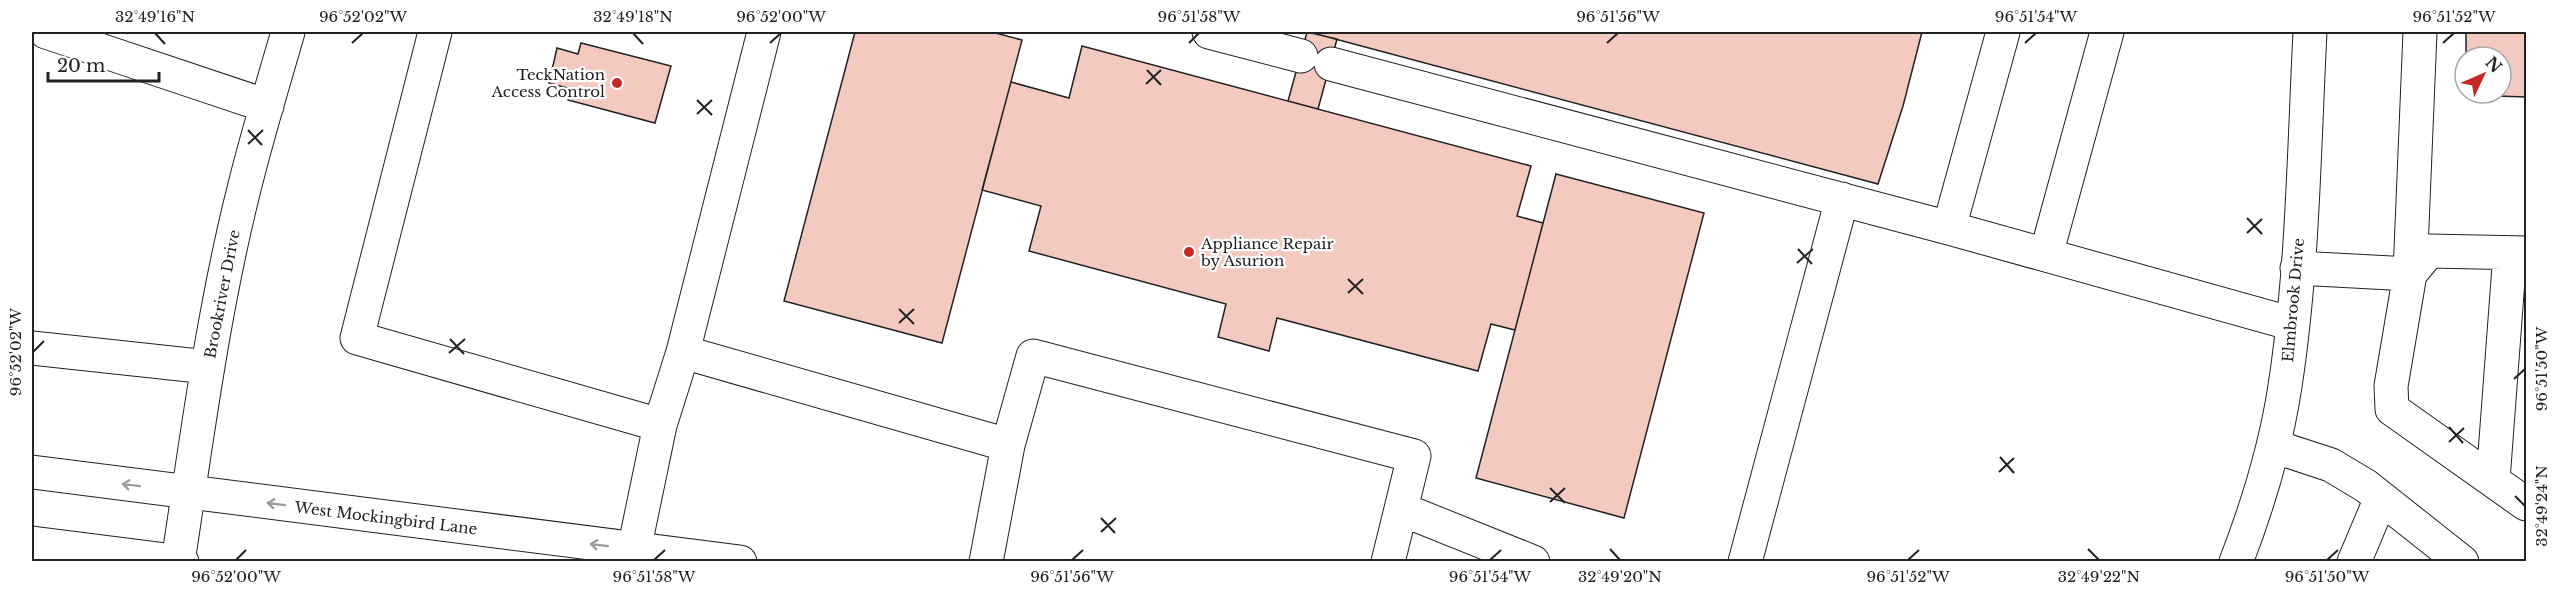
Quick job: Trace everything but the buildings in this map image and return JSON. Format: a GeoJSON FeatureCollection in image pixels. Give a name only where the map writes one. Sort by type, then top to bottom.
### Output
{"type":"FeatureCollection","features":[{"type":"Feature","properties":{"kind":"street"},"geometry":{"type":"LineString","coordinates":[[46,32],[267,106]]}},
{"type":"Feature","properties":{"kind":"street","name":"Brookriver Drive"},"geometry":{"type":"LineString","coordinates":[[179,561],[208,367],[244,190],[288,32]]}},
{"type":"Feature","properties":{"kind":"street"},"geometry":{"type":"LineString","coordinates":[[435,32],[357,338],[660,425]]}},
{"type":"Feature","properties":{"kind":"street"},"geometry":{"type":"LineString","coordinates":[[634,550],[660,425],[683,352],[764,32]]}},
{"type":"Feature","properties":{"kind":"street"},"geometry":{"type":"LineString","coordinates":[[1209,32],[1842,199],[2293,324]]}},
{"type":"Feature","properties":{"kind":"street"},"geometry":{"type":"LineString","coordinates":[[1949,228],[2003,32]]}},
{"type":"Feature","properties":{"kind":"street"},"geometry":{"type":"LineString","coordinates":[[2046,255],[2107,32]]}},
{"type":"Feature","properties":{"kind":"street","name":"Elmbrook Drive"},"geometry":{"type":"LineString","coordinates":[[2236,561],[2252,519],[2273,446],[2285,387],[2297,268],[2310,32]]}},
{"type":"Feature","properties":{"kind":"street"},"geometry":{"type":"LineString","coordinates":[[2420,32],[2410,274],[2391,386],[2391,409],[2526,504]]}},
{"type":"Feature","properties":{"kind":"street"},"geometry":{"type":"LineString","coordinates":[[1745,561],[1842,199]]}},
{"type":"Feature","properties":{"kind":"street"},"geometry":{"type":"LineString","coordinates":[[2410,274],[2429,251],[2518,253],[2493,480]]}},
{"type":"Feature","properties":{"kind":"street"},"geometry":{"type":"LineString","coordinates":[[2297,268],[2410,274]]}},
{"type":"Feature","properties":{"kind":"street"},"geometry":{"type":"LineString","coordinates":[[32,348],[208,367]]}},
{"type":"Feature","properties":{"kind":"street"},"geometry":{"type":"LineString","coordinates":[[683,352],[1008,445]]}},
{"type":"Feature","properties":{"kind":"street"},"geometry":{"type":"LineString","coordinates":[[986,561],[1008,445],[1033,356],[1414,456],[1388,561]]}},
{"type":"Feature","properties":{"kind":"street"},"geometry":{"type":"LineString","coordinates":[[2273,446],[2331,465],[2381,498],[2462,561]]}},
{"type":"Feature","properties":{"kind":"street","name":"West Mockingbird Lane"},"geometry":{"type":"LineString","coordinates":[[32,472],[634,550],[740,561]]}},
{"type":"Feature","properties":{"kind":"street"},"geometry":{"type":"LineString","coordinates":[[2354,561],[2381,498]]}},
{"type":"Feature","properties":{"kind":"street"},"geometry":{"type":"LineString","coordinates":[[1401,509],[1533,561]]}},
{"type":"Feature","properties":{"kind":"street"},"geometry":{"type":"LineString","coordinates":[[32,543],[179,561]]}},
{"type":"Feature","properties":{"kind":"place","name":"TeckNation Access Control"},"geometry":{"type":"Point","coordinates":[617,83]}},
{"type":"Feature","properties":{"kind":"place","name":"Appliance Repair by Asurion"},"geometry":{"type":"Point","coordinates":[1189,252]}}]}
